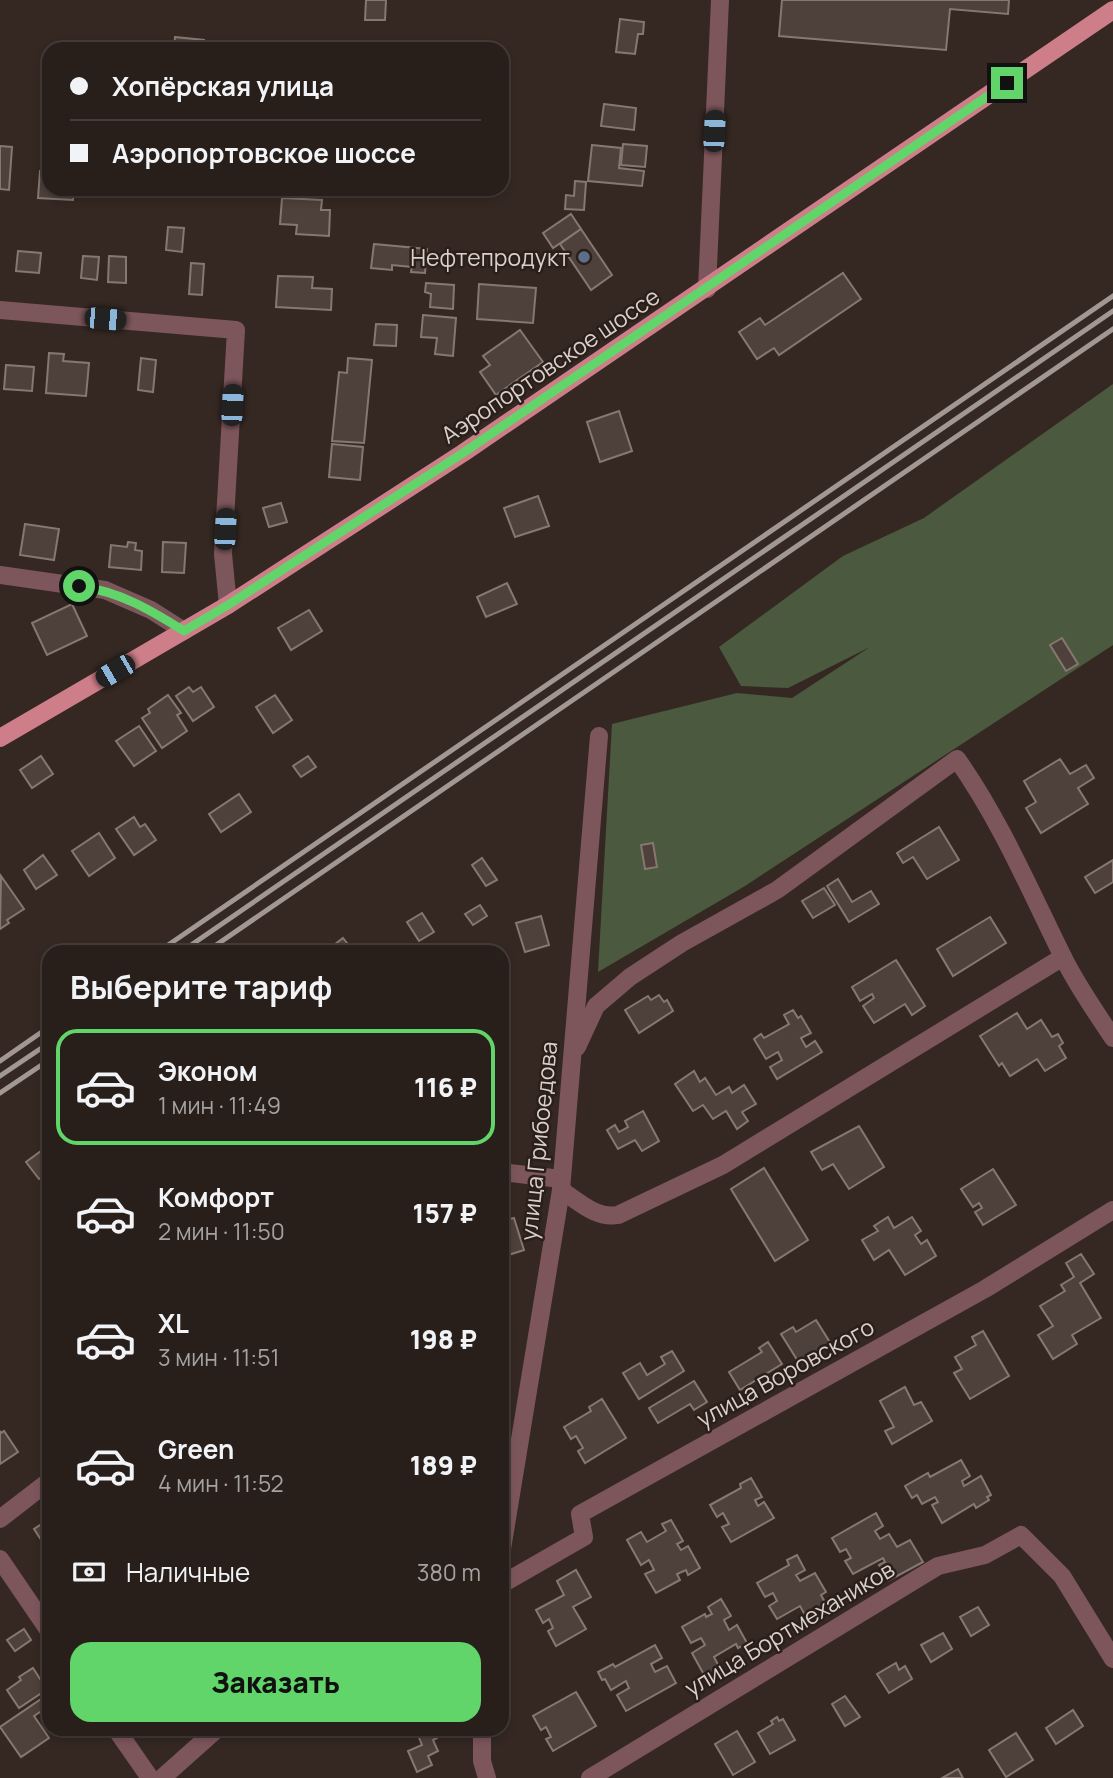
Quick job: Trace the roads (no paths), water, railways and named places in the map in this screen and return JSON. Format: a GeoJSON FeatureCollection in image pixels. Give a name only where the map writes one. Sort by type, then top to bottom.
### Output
{"type":"FeatureCollection","features":[{"type":"Feature","properties":{"kind":"main road","name":"Аэропортовское шоссе"},"geometry":{"type":"LineString","coordinates":[[0,738],[228,605],[463,453],[1113,10]]}},
{"type":"Feature","properties":{"kind":"street"},"geometry":{"type":"LineString","coordinates":[[707,289],[720,0]]}},
{"type":"Feature","properties":{"kind":"street"},"geometry":{"type":"LineString","coordinates":[[0,310],[236,330],[223,554],[228,605]]}},
{"type":"Feature","properties":{"kind":"street"},"geometry":{"type":"LineString","coordinates":[[0,575],[105,590],[151,610],[184,631]]}},
{"type":"Feature","properties":{"kind":"street","name":"улица Грибоедова"},"geometry":{"type":"LineString","coordinates":[[509,1506],[561,1185],[599,736]]}},
{"type":"Feature","properties":{"kind":"street"},"geometry":{"type":"LineString","coordinates":[[572,1060],[596,1006],[630,977],[682,943],[777,890],[957,759],[977,788],[1015,856],[1063,957],[1113,1038]]}},
{"type":"Feature","properties":{"kind":"street"},"geometry":{"type":"LineString","coordinates":[[509,1174],[561,1185],[597,1213],[607,1217],[618,1215],[723,1165],[1063,957]]}},
{"type":"Feature","properties":{"kind":"street","name":"улица Воровского"},"geometry":{"type":"LineString","coordinates":[[509,1580],[584,1537],[580,1514],[985,1289],[1113,1210]]}},
{"type":"Feature","properties":{"kind":"street"},"geometry":{"type":"LineString","coordinates":[[0,1519],[42,1486]]}},
{"type":"Feature","properties":{"kind":"street","name":"улица Бортмехаников"},"geometry":{"type":"LineString","coordinates":[[590,1778],[937,1566],[985,1555],[1021,1535],[1062,1576],[1113,1660]]}},
{"type":"Feature","properties":{"kind":"street"},"geometry":{"type":"LineString","coordinates":[[0,1559],[42,1621]]}},
{"type":"Feature","properties":{"kind":"street"},"geometry":{"type":"LineString","coordinates":[[121,1736],[150,1778]]}},
{"type":"Feature","properties":{"kind":"street"},"geometry":{"type":"LineString","coordinates":[[162,1778],[209,1736]]}},
{"type":"Feature","properties":{"kind":"street"},"geometry":{"type":"LineString","coordinates":[[482,1736],[482,1761],[487,1778]]}},
{"type":"Feature","properties":{"kind":"railway"},"geometry":{"type":"LineString","coordinates":[[168,945],[1113,296]]}},
{"type":"Feature","properties":{"kind":"railway"},"geometry":{"type":"LineString","coordinates":[[191,945],[1113,311]]}},
{"type":"Feature","properties":{"kind":"railway"},"geometry":{"type":"LineString","coordinates":[[216,945],[1113,329]]}},
{"type":"Feature","properties":{"kind":"railway"},"geometry":{"type":"LineString","coordinates":[[0,1061],[42,1032]]}},
{"type":"Feature","properties":{"kind":"railway"},"geometry":{"type":"LineString","coordinates":[[0,1076],[42,1048]]}},
{"type":"Feature","properties":{"kind":"railway"},"geometry":{"type":"LineString","coordinates":[[0,1093],[42,1065]]}},
{"type":"Feature","properties":{"kind":"place","name":"Нефтепродукт"},"geometry":{"type":"Point","coordinates":[584,257]}}]}
